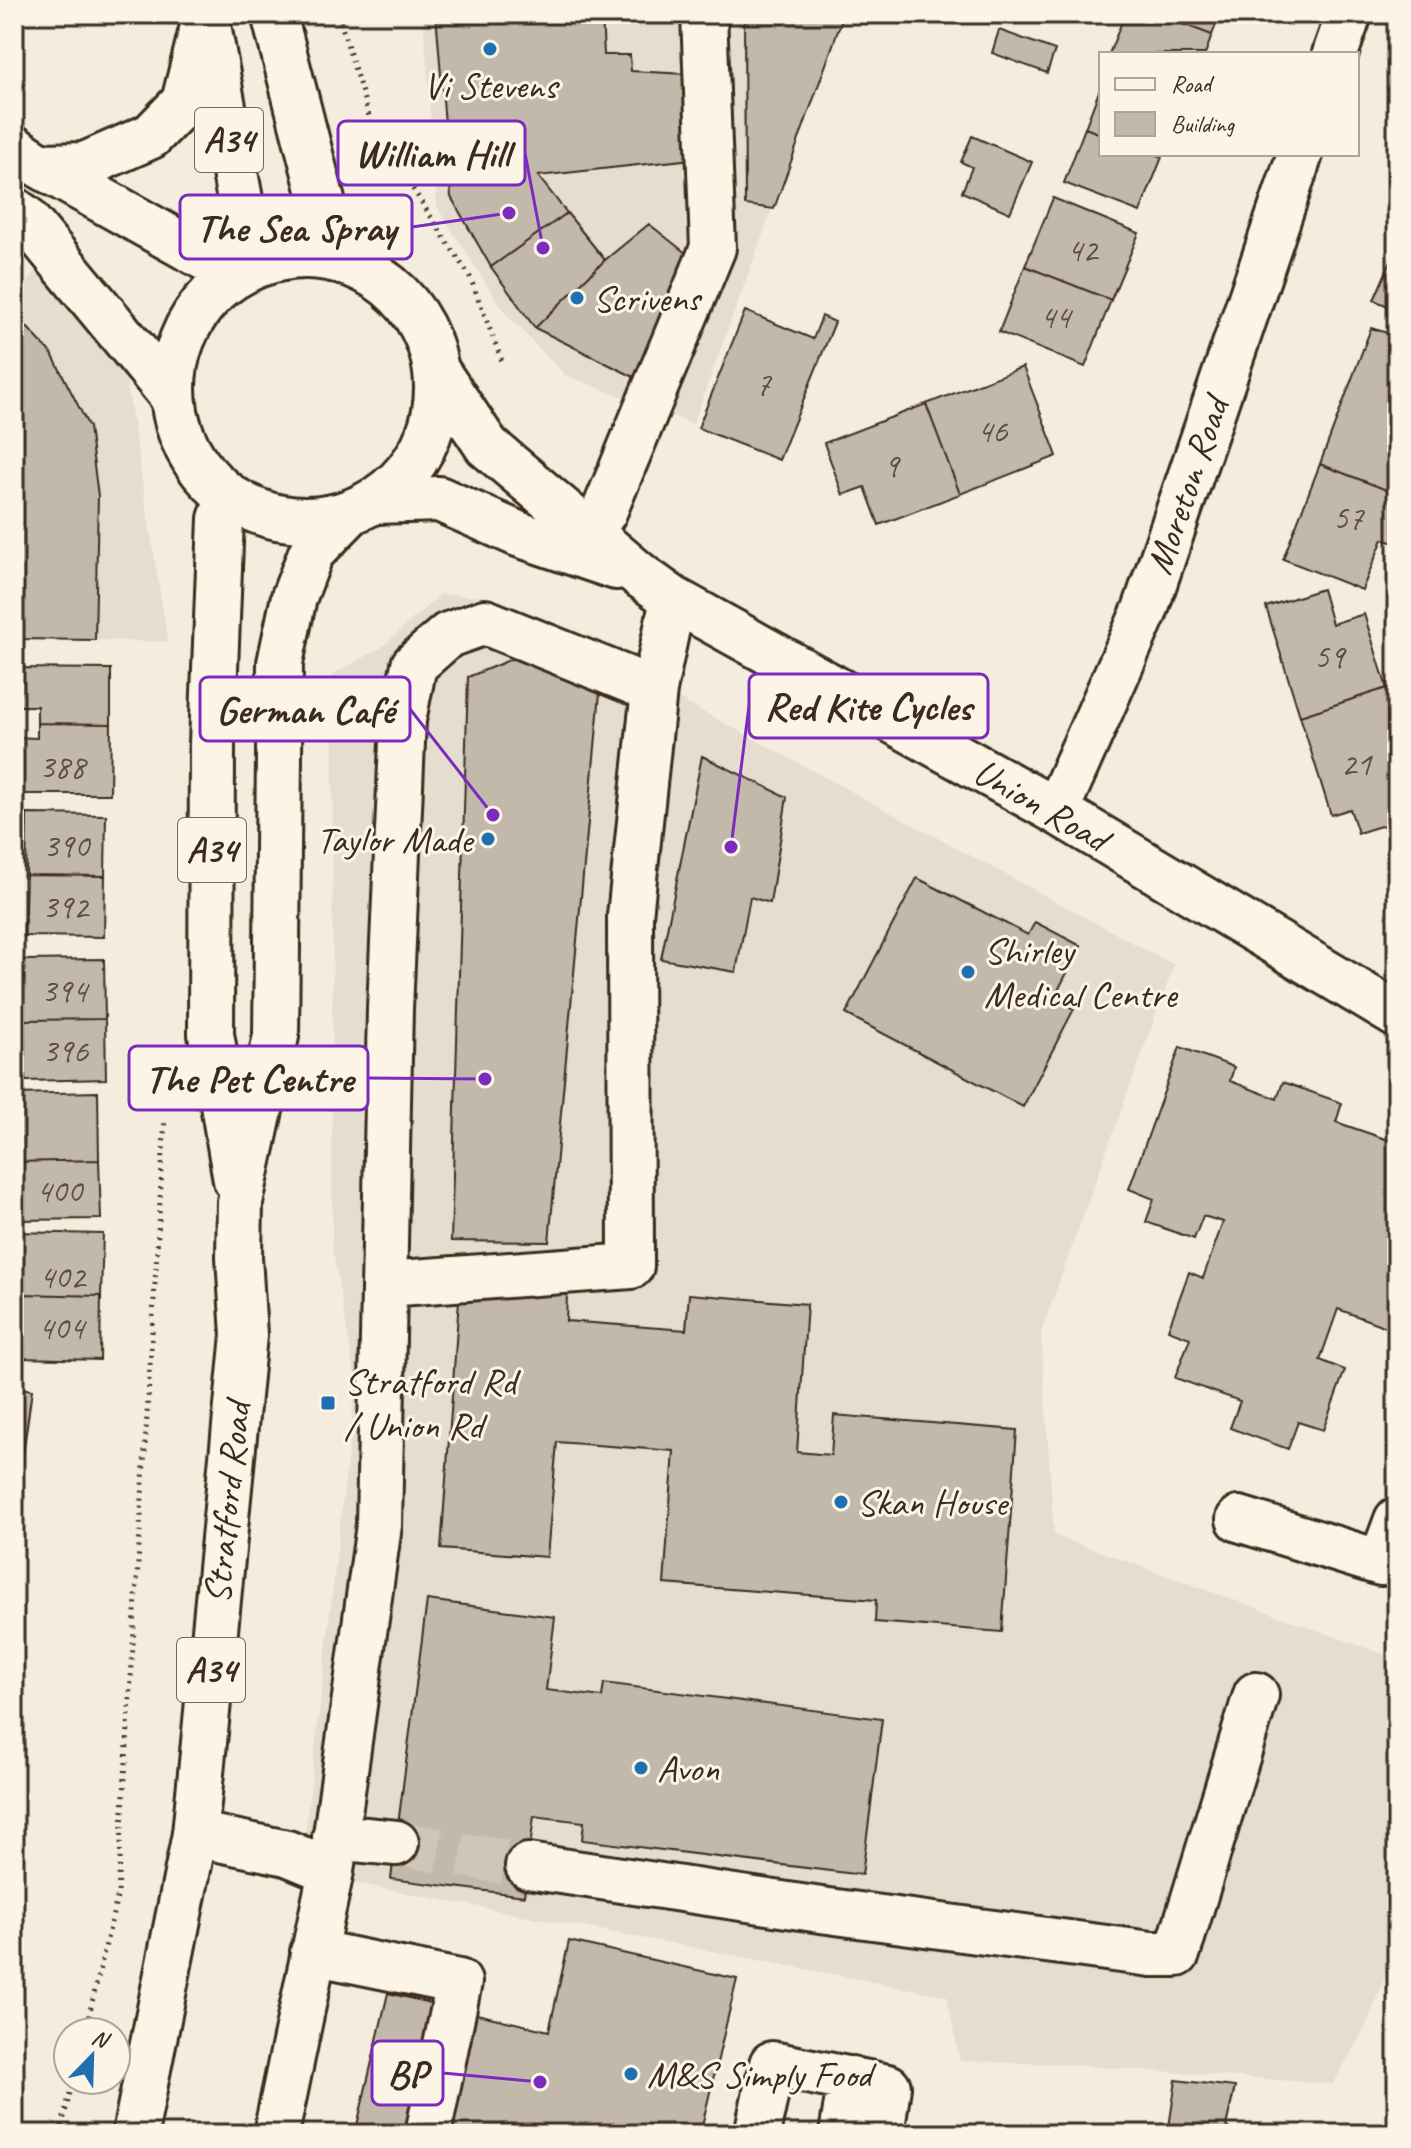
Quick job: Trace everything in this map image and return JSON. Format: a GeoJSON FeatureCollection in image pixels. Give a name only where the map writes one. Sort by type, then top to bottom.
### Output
{"type":"FeatureCollection","features":[{"type":"Feature","properties":{"kind":"main road"},"geometry":{"type":"LineString","coordinates":[[27,157],[85,165],[151,136],[184,102],[206,14]]}},
{"type":"Feature","properties":{"kind":"main road","name":"A34"},"geometry":{"type":"LineString","coordinates":[[206,14],[243,270]]}},
{"type":"Feature","properties":{"kind":"main road","name":"A34"},"geometry":{"type":"LineString","coordinates":[[274,14],[337,259]]}},
{"type":"Feature","properties":{"kind":"main road"},"geometry":{"type":"LineString","coordinates":[[589,533],[604,512],[713,248],[704,14]]}},
{"type":"Feature","properties":{"kind":"main road"},"geometry":{"type":"LineString","coordinates":[[1336,52],[1349,14]]}},
{"type":"Feature","properties":{"kind":"main road","name":"Moreton Road"},"geometry":{"type":"LineString","coordinates":[[1056,811],[1145,610],[1299,156]]}},
{"type":"Feature","properties":{"kind":"main road"},"geometry":{"type":"LineString","coordinates":[[27,157],[243,270]]}},
{"type":"Feature","properties":{"kind":"main road"},"geometry":{"type":"LineString","coordinates":[[14,210],[24,217],[172,396]]}},
{"type":"Feature","properties":{"kind":"main road"},"geometry":{"type":"LineString","coordinates":[[306,254],[337,259],[396,290],[422,323],[438,373],[435,415],[424,448],[392,488],[363,506],[315,520],[269,516],[229,496],[202,472],[181,435],[172,396],[172,372],[187,325],[215,289],[243,270],[306,254]]}},
{"type":"Feature","properties":{"kind":"main road","name":"Union Road"},"geometry":{"type":"LineString","coordinates":[[438,373],[487,446],[657,588]]}},
{"type":"Feature","properties":{"kind":"main road","name":"Stratford Road"},"geometry":{"type":"LineString","coordinates":[[135,2134],[195,1834],[244,1335],[239,1257],[240,1202],[211,1034],[212,743],[221,519],[229,496]]}},
{"type":"Feature","properties":{"kind":"main road","name":"Union Road"},"geometry":{"type":"LineString","coordinates":[[363,506],[439,499],[518,534],[657,588],[1056,811],[1397,1015]]}},
{"type":"Feature","properties":{"kind":"main road","name":"Stratford Road"},"geometry":{"type":"LineString","coordinates":[[240,1202],[276,1036],[280,663],[294,597],[311,553],[363,506]]}},
{"type":"Feature","properties":{"kind":"main road"},"geometry":{"type":"LineString","coordinates":[[386,1284],[631,1266],[630,916],[654,690],[657,588]]}},
{"type":"Feature","properties":{"kind":"main road"},"geometry":{"type":"LineString","coordinates":[[276,2134],[333,1854],[379,1525],[390,1009],[402,735],[414,665],[448,635],[485,622],[654,690]]}},
{"type":"Feature","properties":{"kind":"main road"},"geometry":{"type":"LineString","coordinates":[[1239,1519],[1381,1563],[1397,1520]]}},
{"type":"Feature","properties":{"kind":"main road"},"geometry":{"type":"LineString","coordinates":[[528,1866],[821,1910],[1151,1954],[1177,1954],[1256,1695]]}},
{"type":"Feature","properties":{"kind":"main road"},"geometry":{"type":"LineString","coordinates":[[195,1834],[287,1853],[333,1854],[396,1843]]}},
{"type":"Feature","properties":{"kind":"main road"},"geometry":{"type":"LineString","coordinates":[[313,1952],[459,1982],[428,2134]]}},
{"type":"Feature","properties":{"kind":"main road"},"geometry":{"type":"LineString","coordinates":[[757,2134],[772,2064],[888,2087],[881,2134]]}},
{"type":"Feature","properties":{"kind":"main road"},"geometry":{"type":"LineString","coordinates":[[842,2134],[851,2079]]}},
{"type":"Feature","properties":{"kind":"path"},"geometry":{"type":"LineString","coordinates":[[338,14],[372,126],[470,277],[503,364]]}},
{"type":"Feature","properties":{"kind":"path"},"geometry":{"type":"LineString","coordinates":[[89,2016],[118,1893],[165,1113]]}},
{"type":"Feature","properties":{"kind":"path"},"geometry":{"type":"LineString","coordinates":[[60,2134],[69,2096]]}},
{"type":"Feature","properties":{"kind":"shaded area"},"geometry":{"type":"Polygon","coordinates":[[[423,14],[844,14],[693,424],[565,375],[505,313],[437,207],[423,14]]]}},
{"type":"Feature","properties":{"kind":"shaded area"},"geometry":{"type":"Polygon","coordinates":[[[44,259],[120,341],[168,642],[14,638],[14,299],[44,259]]]}},
{"type":"Feature","properties":{"kind":"shaded area"},"geometry":{"type":"Polygon","coordinates":[[[440,594],[482,597],[698,709],[1174,965],[1041,1332],[1054,1535],[1397,1659],[1397,1948],[1365,2028],[1333,2084],[1060,2064],[960,2061],[947,1996],[301,1873],[356,1382],[332,1246],[333,674],[381,648],[440,594]]]}},
{"type":"Feature","properties":{"kind":"building"},"geometry":{"type":"Polygon","coordinates":[[[436,14],[602,14],[604,55],[630,55],[631,71],[687,74],[692,159],[538,176],[567,213],[491,267],[451,197],[436,14]]]}},
{"type":"Feature","properties":{"kind":"building"},"geometry":{"type":"Polygon","coordinates":[[[744,14],[844,14],[774,209],[745,205],[744,14]]]}},
{"type":"Feature","properties":{"kind":"building"},"geometry":{"type":"Polygon","coordinates":[[[1125,14],[1156,14],[1212,35],[1206,52],[1110,52],[1125,14]]]}},
{"type":"Feature","properties":{"kind":"building"},"geometry":{"type":"Polygon","coordinates":[[[1156,14],[1220,14],[1212,35],[1156,14]]]}},
{"type":"Feature","properties":{"kind":"building"},"geometry":{"type":"Polygon","coordinates":[[[999,30],[1055,50],[1047,73],[992,53],[999,30]]]}},
{"type":"Feature","properties":{"kind":"building"},"geometry":{"type":"Polygon","coordinates":[[[1099,91],[1099,133],[1085,128],[1099,91]]]}},
{"type":"Feature","properties":{"kind":"building"},"geometry":{"type":"Polygon","coordinates":[[[1085,128],[1099,133],[1099,156],[1162,157],[1140,212],[1064,183],[1085,128]]]}},
{"type":"Feature","properties":{"kind":"building"},"geometry":{"type":"Polygon","coordinates":[[[972,136],[1032,162],[1010,213],[962,192],[972,167],[961,162],[972,136]]]}},
{"type":"Feature","properties":{"kind":"building"},"geometry":{"type":"Polygon","coordinates":[[[1053,198],[1139,233],[1111,300],[1025,266],[1053,198]]]}},
{"type":"Feature","properties":{"kind":"building"},"geometry":{"type":"Polygon","coordinates":[[[567,213],[605,260],[535,328],[491,267],[567,213]]]}},
{"type":"Feature","properties":{"kind":"building"},"geometry":{"type":"Polygon","coordinates":[[[649,224],[687,254],[638,379],[535,328],[605,260],[649,224]]]}},
{"type":"Feature","properties":{"kind":"building"},"geometry":{"type":"Polygon","coordinates":[[[1397,247],[1397,310],[1374,300],[1397,247]]]}},
{"type":"Feature","properties":{"kind":"building"},"geometry":{"type":"Polygon","coordinates":[[[1025,266],[1111,300],[1085,367],[999,332],[1025,266]]]}},
{"type":"Feature","properties":{"kind":"building"},"geometry":{"type":"Polygon","coordinates":[[[745,311],[813,339],[822,316],[835,322],[779,460],[698,428],[745,311]]]}},
{"type":"Feature","properties":{"kind":"building"},"geometry":{"type":"Polygon","coordinates":[[[14,313],[52,354],[89,427],[98,496],[95,640],[14,639],[14,313]]]}},
{"type":"Feature","properties":{"kind":"building"},"geometry":{"type":"Polygon","coordinates":[[[1371,328],[1397,336],[1397,494],[1320,464],[1371,328]]]}},
{"type":"Feature","properties":{"kind":"building"},"geometry":{"type":"Polygon","coordinates":[[[1023,367],[1057,456],[960,494],[926,404],[1023,367]]]}},
{"type":"Feature","properties":{"kind":"building"},"geometry":{"type":"Polygon","coordinates":[[[926,404],[960,494],[879,525],[865,487],[843,495],[824,443],[926,404]]]}},
{"type":"Feature","properties":{"kind":"building"},"geometry":{"type":"Polygon","coordinates":[[[1320,464],[1397,494],[1397,544],[1383,539],[1362,590],[1283,559],[1320,464]]]}},
{"type":"Feature","properties":{"kind":"building"},"geometry":{"type":"Polygon","coordinates":[[[1322,589],[1332,624],[1364,614],[1387,688],[1300,716],[1266,607],[1322,589]]]}},
{"type":"Feature","properties":{"kind":"building"},"geometry":{"type":"Polygon","coordinates":[[[524,654],[600,693],[549,1242],[451,1241],[468,677],[524,654]]]}},
{"type":"Feature","properties":{"kind":"building"},"geometry":{"type":"Polygon","coordinates":[[[14,668],[111,669],[111,724],[37,723],[37,706],[14,706],[14,668]]]}},
{"type":"Feature","properties":{"kind":"building"},"geometry":{"type":"Polygon","coordinates":[[[1387,688],[1397,718],[1397,821],[1358,833],[1350,809],[1331,815],[1300,716],[1387,688]]]}},
{"type":"Feature","properties":{"kind":"building"},"geometry":{"type":"Polygon","coordinates":[[[37,723],[111,724],[110,794],[14,794],[14,737],[37,738],[37,723]]]}},
{"type":"Feature","properties":{"kind":"building"},"geometry":{"type":"Polygon","coordinates":[[[702,756],[787,797],[770,903],[750,897],[736,972],[661,959],[702,756]]]}},
{"type":"Feature","properties":{"kind":"building"},"geometry":{"type":"Polygon","coordinates":[[[27,814],[106,815],[105,876],[26,875],[27,814]]]}},
{"type":"Feature","properties":{"kind":"building"},"geometry":{"type":"Polygon","coordinates":[[[26,875],[105,876],[104,937],[24,936],[26,875]]]}},
{"type":"Feature","properties":{"kind":"building","name":"Shirley Medical Centre"},"geometry":{"type":"Polygon","coordinates":[[[917,878],[1028,935],[1035,922],[1081,946],[1054,998],[1074,1009],[1023,1107],[846,1014],[917,878]]]}},
{"type":"Feature","properties":{"kind":"building"},"geometry":{"type":"Polygon","coordinates":[[[104,959],[105,1019],[24,1020],[23,960],[104,959]]]}},
{"type":"Feature","properties":{"kind":"building"},"geometry":{"type":"Polygon","coordinates":[[[105,1019],[106,1079],[25,1081],[24,1020],[105,1019]]]}},
{"type":"Feature","properties":{"kind":"building"},"geometry":{"type":"Polygon","coordinates":[[[1180,1047],[1234,1067],[1230,1081],[1277,1099],[1283,1082],[1342,1103],[1336,1122],[1397,1143],[1397,1331],[1338,1309],[1320,1360],[1345,1370],[1323,1430],[1298,1422],[1288,1449],[1230,1428],[1240,1401],[1175,1378],[1190,1338],[1168,1330],[1189,1272],[1203,1278],[1223,1222],[1203,1216],[1194,1239],[1146,1222],[1154,1199],[1129,1189],[1180,1047]]]}},
{"type":"Feature","properties":{"kind":"building"},"geometry":{"type":"Polygon","coordinates":[[[98,1092],[99,1160],[17,1162],[14,1094],[98,1092]]]}},
{"type":"Feature","properties":{"kind":"building"},"geometry":{"type":"Polygon","coordinates":[[[99,1160],[101,1219],[18,1220],[17,1162],[99,1160]]]}},
{"type":"Feature","properties":{"kind":"building"},"geometry":{"type":"Polygon","coordinates":[[[14,1232],[103,1234],[101,1296],[22,1294],[23,1258],[14,1258],[14,1232]]]}},
{"type":"Feature","properties":{"kind":"building","name":"Skan House"},"geometry":{"type":"Polygon","coordinates":[[[460,1286],[567,1294],[566,1321],[686,1330],[689,1294],[807,1304],[797,1452],[831,1455],[834,1415],[1017,1430],[1002,1632],[875,1622],[876,1600],[664,1584],[674,1451],[557,1442],[547,1557],[441,1549],[460,1286]]]}},
{"type":"Feature","properties":{"kind":"building"},"geometry":{"type":"Polygon","coordinates":[[[22,1294],[101,1296],[100,1360],[20,1358],[22,1294]]]}},
{"type":"Feature","properties":{"kind":"building"},"geometry":{"type":"Polygon","coordinates":[[[14,1387],[32,1390],[20,1476],[14,1475],[14,1387]]]}},
{"type":"Feature","properties":{"kind":"building"},"geometry":{"type":"Polygon","coordinates":[[[14,1475],[20,1476],[14,1526],[14,1475]]]}},
{"type":"Feature","properties":{"kind":"building","name":"Avon"},"geometry":{"type":"Polygon","coordinates":[[[427,1600],[555,1617],[546,1690],[602,1697],[604,1683],[882,1719],[862,1875],[582,1840],[584,1822],[534,1816],[524,1896],[391,1879],[427,1600]]]}},
{"type":"Feature","properties":{"kind":"building"},"geometry":{"type":"Polygon","coordinates":[[[569,1941],[737,1979],[700,2134],[355,2134],[388,1993],[549,2031],[569,1941]]]}},
{"type":"Feature","properties":{"kind":"building"},"geometry":{"type":"Polygon","coordinates":[[[1176,2080],[1235,2087],[1226,2126],[1234,2134],[1168,2134],[1176,2080]]]}},
{"type":"Feature","properties":{"kind":"tunnel"},"geometry":{"type":"LineString","coordinates":[[396,1843],[528,1866]]}},
{"type":"Feature","properties":{"kind":"place","name":"Vi Stevens"},"geometry":{"type":"Point","coordinates":[490,49]}},
{"type":"Feature","properties":{"kind":"place","name":"The Sea Spray"},"geometry":{"type":"Point","coordinates":[509,213]}},
{"type":"Feature","properties":{"kind":"place","name":"William Hill"},"geometry":{"type":"Point","coordinates":[543,248]}},
{"type":"Feature","properties":{"kind":"place","name":"Scrivens"},"geometry":{"type":"Point","coordinates":[577,298]}},
{"type":"Feature","properties":{"kind":"place","name":"German Café"},"geometry":{"type":"Point","coordinates":[493,815]}},
{"type":"Feature","properties":{"kind":"place","name":"Taylor Made"},"geometry":{"type":"Point","coordinates":[488,839]}},
{"type":"Feature","properties":{"kind":"place","name":"Red Kite Cycles"},"geometry":{"type":"Point","coordinates":[731,847]}},
{"type":"Feature","properties":{"kind":"place","name":"Shirley Medical Centre"},"geometry":{"type":"Point","coordinates":[968,972]}},
{"type":"Feature","properties":{"kind":"place","name":"The Pet Centre"},"geometry":{"type":"Point","coordinates":[485,1079]}},
{"type":"Feature","properties":{"kind":"place","name":"Stratford Rd / Union Rd"},"geometry":{"type":"Point","coordinates":[328,1403]}},
{"type":"Feature","properties":{"kind":"place","name":"Skan House"},"geometry":{"type":"Point","coordinates":[841,1502]}},
{"type":"Feature","properties":{"kind":"place","name":"Avon"},"geometry":{"type":"Point","coordinates":[641,1768]}},
{"type":"Feature","properties":{"kind":"place","name":"M&S Simply Food"},"geometry":{"type":"Point","coordinates":[631,2074]}},
{"type":"Feature","properties":{"kind":"place","name":"BP"},"geometry":{"type":"Point","coordinates":[540,2082]}}]}
